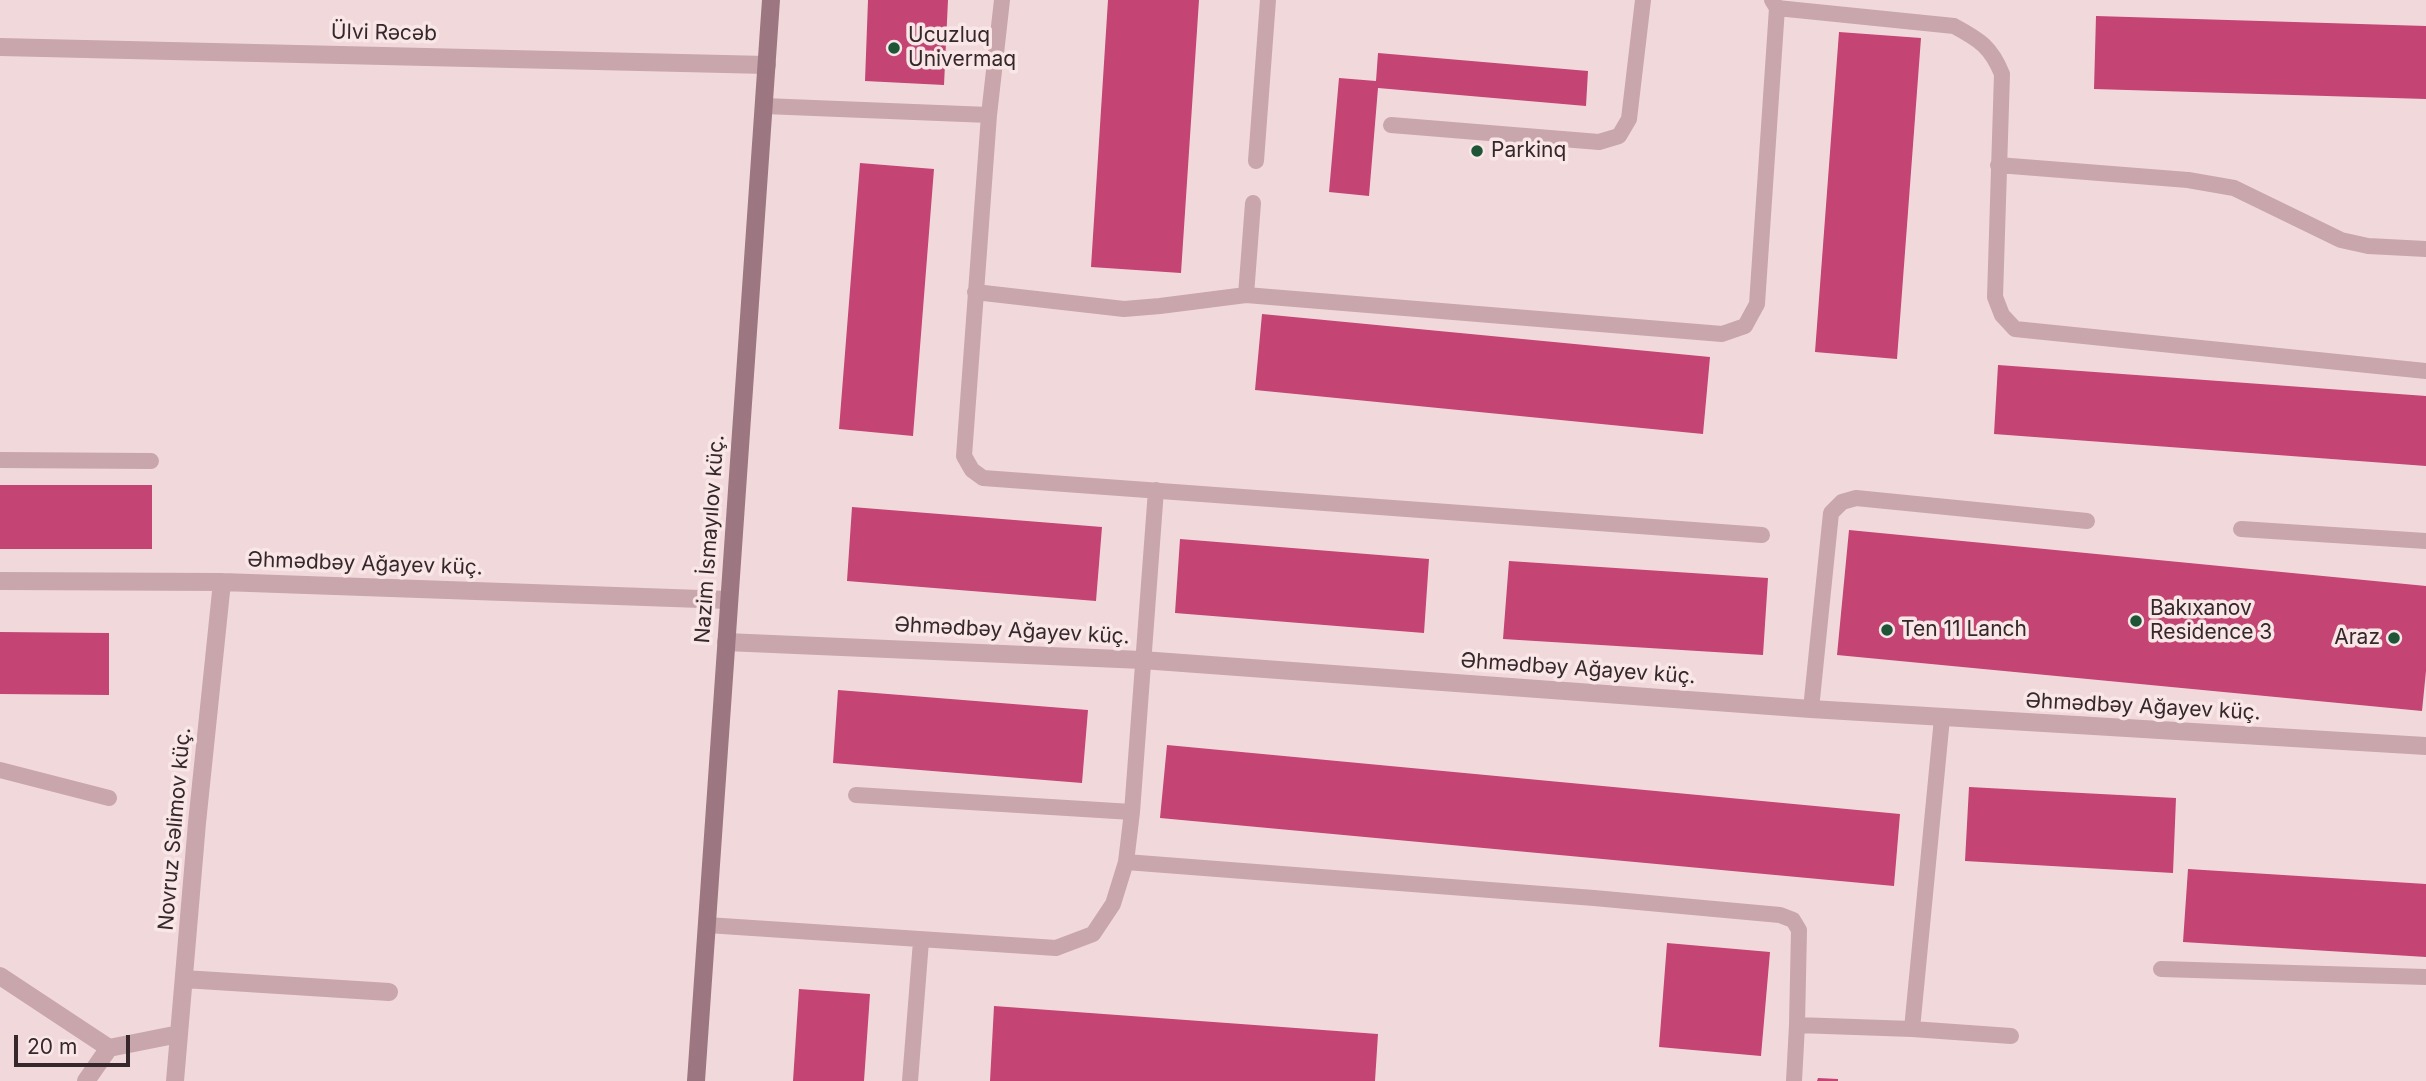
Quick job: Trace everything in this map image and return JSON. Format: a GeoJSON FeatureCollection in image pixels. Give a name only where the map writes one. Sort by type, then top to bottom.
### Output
{"type":"FeatureCollection","features":[{"type":"Feature","properties":{"kind":"street","name":"Nazim İsmayılov küç."},"geometry":{"type":"LineString","coordinates":[[696,1081],[771,0]]}},
{"type":"Feature","properties":{"kind":"street","name":"Ülvi Rəcəb"},"geometry":{"type":"LineString","coordinates":[[0,47],[766,65]]}},
{"type":"Feature","properties":{"kind":"street","name":"Əhmədbəy Ağayev küç."},"geometry":{"type":"LineString","coordinates":[[0,581],[222,582],[729,600]]}},
{"type":"Feature","properties":{"kind":"street","name":"Novruz Səlimov küç."},"geometry":{"type":"LineString","coordinates":[[175,1081],[222,582]]}},
{"type":"Feature","properties":{"kind":"street","name":"Əhmədbəy Ağayev küç."},"geometry":{"type":"LineString","coordinates":[[726,642],[1142,660],[1942,718],[2426,746]]}},
{"type":"Feature","properties":{"kind":"street"},"geometry":{"type":"LineString","coordinates":[[0,976],[109,1048]]}},
{"type":"Feature","properties":{"kind":"street"},"geometry":{"type":"LineString","coordinates":[[184,979],[389,992]]}},
{"type":"Feature","properties":{"kind":"street"},"geometry":{"type":"LineString","coordinates":[[86,1081],[109,1048],[178,1034]]}},
{"type":"Feature","properties":{"kind":"lane"},"geometry":{"type":"LineString","coordinates":[[1002,0],[989,115],[964,456],[972,470],[984,478],[1762,535]]}},
{"type":"Feature","properties":{"kind":"lane"},"geometry":{"type":"LineString","coordinates":[[1256,160],[1268,0]]}},
{"type":"Feature","properties":{"kind":"lane"},"geometry":{"type":"LineString","coordinates":[[1391,125],[1599,142],[1619,136],[1629,119],[1643,0]]}},
{"type":"Feature","properties":{"kind":"lane"},"geometry":{"type":"LineString","coordinates":[[975,292],[1124,309],[1246,295],[1722,334],[1745,326],[1757,304],[1775,4],[1954,26],[1978,38],[1994,54],[2002,74],[1995,297],[2002,315],[2015,329],[2426,371]]}},
{"type":"Feature","properties":{"kind":"lane"},"geometry":{"type":"LineString","coordinates":[[764,106],[989,115]]}},
{"type":"Feature","properties":{"kind":"lane"},"geometry":{"type":"LineString","coordinates":[[1998,165],[2188,180],[2234,188],[2341,240],[2368,246],[2426,249]]}},
{"type":"Feature","properties":{"kind":"lane"},"geometry":{"type":"LineString","coordinates":[[1246,295],[1253,203]]}},
{"type":"Feature","properties":{"kind":"lane"},"geometry":{"type":"LineString","coordinates":[[0,460],[151,461]]}},
{"type":"Feature","properties":{"kind":"lane"},"geometry":{"type":"LineString","coordinates":[[707,925],[1056,948],[1093,934],[1113,904],[1126,862],[1156,490]]}},
{"type":"Feature","properties":{"kind":"lane"},"geometry":{"type":"LineString","coordinates":[[1811,709],[1831,513],[1842,502],[1856,498],[2087,521]]}},
{"type":"Feature","properties":{"kind":"lane"},"geometry":{"type":"LineString","coordinates":[[2241,529],[2426,541]]}},
{"type":"Feature","properties":{"kind":"lane"},"geometry":{"type":"LineString","coordinates":[[1912,1029],[1942,718]]}},
{"type":"Feature","properties":{"kind":"lane"},"geometry":{"type":"LineString","coordinates":[[0,770],[109,798]]}},
{"type":"Feature","properties":{"kind":"lane"},"geometry":{"type":"LineString","coordinates":[[856,795],[1132,812]]}},
{"type":"Feature","properties":{"kind":"lane"},"geometry":{"type":"LineString","coordinates":[[1126,862],[1780,915],[1793,920],[1799,930],[1794,1081]]}},
{"type":"Feature","properties":{"kind":"lane"},"geometry":{"type":"LineString","coordinates":[[911,1081],[921,941]]}},
{"type":"Feature","properties":{"kind":"lane"},"geometry":{"type":"LineString","coordinates":[[2161,969],[2426,977]]}},
{"type":"Feature","properties":{"kind":"lane"},"geometry":{"type":"LineString","coordinates":[[1797,1026],[1912,1029],[2011,1036]]}},
{"type":"Feature","properties":{"kind":"building"},"geometry":{"type":"Polygon","coordinates":[[[868,0],[948,0],[944,85],[865,81],[868,0]]]}},
{"type":"Feature","properties":{"kind":"building"},"geometry":{"type":"Polygon","coordinates":[[[1108,0],[1199,0],[1181,273],[1091,267],[1108,0]]]}},
{"type":"Feature","properties":{"kind":"building"},"geometry":{"type":"Polygon","coordinates":[[[2096,16],[2426,26],[2426,99],[2094,89],[2096,16]]]}},
{"type":"Feature","properties":{"kind":"building"},"geometry":{"type":"Polygon","coordinates":[[[1839,32],[1921,38],[1897,359],[1815,352],[1839,32]]]}},
{"type":"Feature","properties":{"kind":"building"},"geometry":{"type":"Polygon","coordinates":[[[1378,53],[1588,71],[1586,106],[1378,88],[1369,196],[1329,192],[1339,78],[1376,81],[1378,53]]]}},
{"type":"Feature","properties":{"kind":"building"},"geometry":{"type":"Polygon","coordinates":[[[860,163],[934,169],[913,436],[839,429],[860,163]]]}},
{"type":"Feature","properties":{"kind":"building"},"geometry":{"type":"Polygon","coordinates":[[[1262,314],[1710,357],[1703,434],[1255,390],[1262,314]]]}},
{"type":"Feature","properties":{"kind":"building"},"geometry":{"type":"Polygon","coordinates":[[[1998,365],[2426,396],[2426,466],[1994,434],[1998,365]]]}},
{"type":"Feature","properties":{"kind":"building"},"geometry":{"type":"Polygon","coordinates":[[[0,485],[152,485],[152,549],[0,549],[0,485]]]}},
{"type":"Feature","properties":{"kind":"building"},"geometry":{"type":"Polygon","coordinates":[[[852,507],[1102,527],[1096,601],[847,581],[852,507]]]}},
{"type":"Feature","properties":{"kind":"building"},"geometry":{"type":"Polygon","coordinates":[[[1849,530],[2426,586],[2426,671],[2422,711],[1837,655],[1849,530]]]}},
{"type":"Feature","properties":{"kind":"building"},"geometry":{"type":"Polygon","coordinates":[[[1180,539],[1429,559],[1424,633],[1175,613],[1180,539]]]}},
{"type":"Feature","properties":{"kind":"building"},"geometry":{"type":"Polygon","coordinates":[[[1509,561],[1768,578],[1763,655],[1503,639],[1509,561]]]}},
{"type":"Feature","properties":{"kind":"building"},"geometry":{"type":"Polygon","coordinates":[[[0,632],[109,633],[109,695],[0,694],[0,632]]]}},
{"type":"Feature","properties":{"kind":"building"},"geometry":{"type":"Polygon","coordinates":[[[838,690],[1088,710],[1082,783],[833,763],[838,690]]]}},
{"type":"Feature","properties":{"kind":"building"},"geometry":{"type":"Polygon","coordinates":[[[1167,745],[1900,814],[1894,886],[1160,818],[1167,745]]]}},
{"type":"Feature","properties":{"kind":"building"},"geometry":{"type":"Polygon","coordinates":[[[1969,787],[2176,798],[2173,873],[1965,861],[1969,787]]]}},
{"type":"Feature","properties":{"kind":"building"},"geometry":{"type":"Polygon","coordinates":[[[2188,869],[2426,884],[2426,957],[2183,942],[2188,869]]]}},
{"type":"Feature","properties":{"kind":"building"},"geometry":{"type":"Polygon","coordinates":[[[1667,943],[1770,952],[1761,1056],[1659,1047],[1667,943]]]}},
{"type":"Feature","properties":{"kind":"building"},"geometry":{"type":"Polygon","coordinates":[[[799,989],[870,994],[864,1081],[793,1081],[799,989]]]}},
{"type":"Feature","properties":{"kind":"building"},"geometry":{"type":"Polygon","coordinates":[[[994,1006],[1378,1034],[1375,1081],[990,1081],[994,1006]]]}},
{"type":"Feature","properties":{"kind":"building"},"geometry":{"type":"Polygon","coordinates":[[[1818,1078],[1838,1079],[1838,1081],[1817,1081],[1818,1078]]]}},
{"type":"Feature","properties":{"kind":"place","name":"Ucuzluq Univermaq"},"geometry":{"type":"Point","coordinates":[894,48]}},
{"type":"Feature","properties":{"kind":"place","name":"Parkinq"},"geometry":{"type":"Point","coordinates":[1477,151]}},
{"type":"Feature","properties":{"kind":"place","name":"Bakıxanov Residence 3"},"geometry":{"type":"Point","coordinates":[2136,621]}},
{"type":"Feature","properties":{"kind":"place","name":"Ten 11 Lanch"},"geometry":{"type":"Point","coordinates":[1887,630]}},
{"type":"Feature","properties":{"kind":"place","name":"Araz"},"geometry":{"type":"Point","coordinates":[2394,638]}}]}
